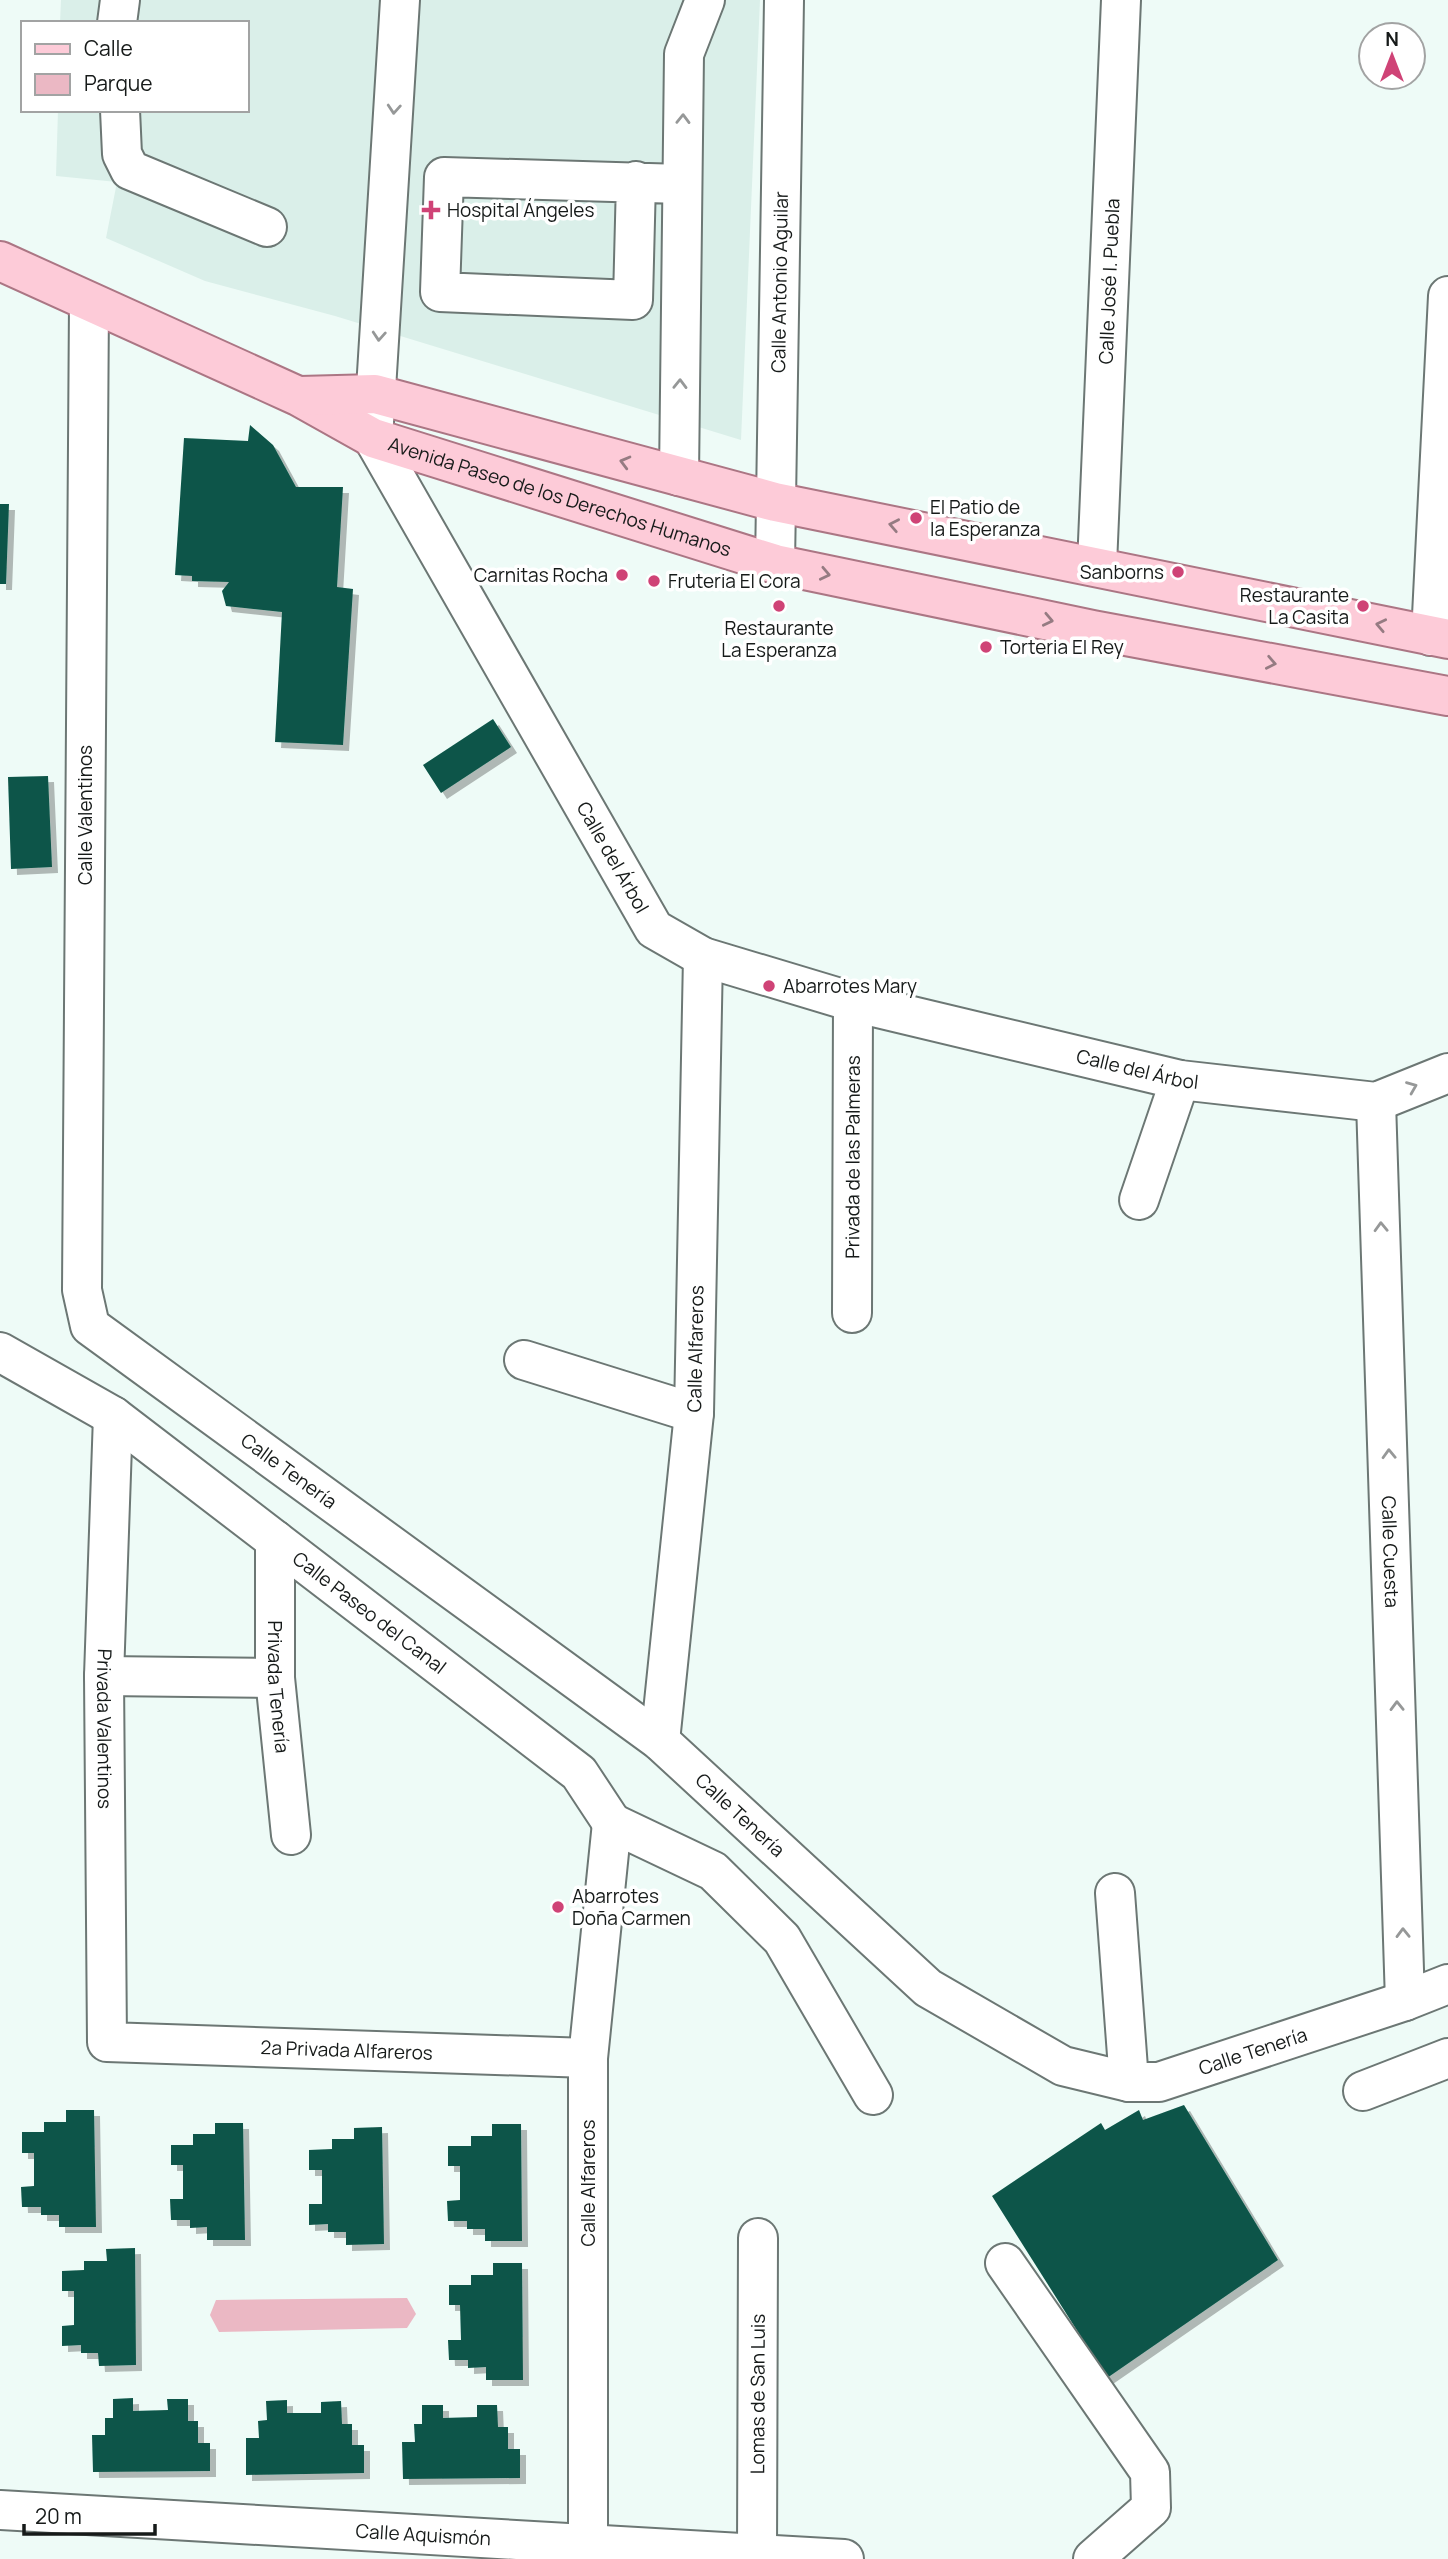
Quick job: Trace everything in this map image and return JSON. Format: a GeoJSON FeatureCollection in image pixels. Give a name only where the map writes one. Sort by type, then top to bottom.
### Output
{"type":"FeatureCollection","features":[{"type":"Feature","properties":{"kind":"main road","name":"Avenida Paseo de los Derechos Humanos"},"geometry":{"type":"LineString","coordinates":[[0,261],[298,396],[373,438],[775,564],[1093,630],[1448,696]]}},
{"type":"Feature","properties":{"kind":"main road","name":"Avenida Paseo de los Derechos Humanos"},"geometry":{"type":"LineString","coordinates":[[298,396],[375,394],[775,502],[1097,565],[1440,637]]}},
{"type":"Feature","properties":{"kind":"street"},"geometry":{"type":"LineString","coordinates":[[117,21],[120,0]]}},
{"type":"Feature","properties":{"kind":"street"},"geometry":{"type":"LineString","coordinates":[[373,438],[400,0]]}},
{"type":"Feature","properties":{"kind":"street"},"geometry":{"type":"LineString","coordinates":[[680,477],[684,54],[705,0]]}},
{"type":"Feature","properties":{"kind":"street","name":"Calle Antonio Aguilar"},"geometry":{"type":"LineString","coordinates":[[775,564],[785,0]]}},
{"type":"Feature","properties":{"kind":"street","name":"Calle José I. Puebla"},"geometry":{"type":"LineString","coordinates":[[1097,565],[1121,0]]}},
{"type":"Feature","properties":{"kind":"street"},"geometry":{"type":"LineString","coordinates":[[120,112],[122,154],[130,170],[267,228]]}},
{"type":"Feature","properties":{"kind":"street"},"geometry":{"type":"LineString","coordinates":[[636,181],[633,300],[440,292],[444,177],[636,181],[682,184]]}},
{"type":"Feature","properties":{"kind":"street"},"geometry":{"type":"LineString","coordinates":[[1440,637],[1448,296]]}},
{"type":"Feature","properties":{"kind":"street","name":"Calle Valentinos"},"geometry":{"type":"LineString","coordinates":[[89,303],[82,1290],[90,1326]]}},
{"type":"Feature","properties":{"kind":"street","name":"Calle del Árbol"},"geometry":{"type":"LineString","coordinates":[[373,438],[654,929],[703,957],[853,1002],[1180,1080],[1376,1102],[1448,1073]]}},
{"type":"Feature","properties":{"kind":"street","name":"Calle Alfareros"},"geometry":{"type":"LineString","coordinates":[[660,1741],[694,1413],[703,957]]}},
{"type":"Feature","properties":{"kind":"street","name":"Privada de las Palmeras"},"geometry":{"type":"LineString","coordinates":[[852,1313],[853,1002]]}},
{"type":"Feature","properties":{"kind":"street"},"geometry":{"type":"LineString","coordinates":[[1139,1199],[1180,1080]]}},
{"type":"Feature","properties":{"kind":"street","name":"Calle Cuesta"},"geometry":{"type":"LineString","coordinates":[[1376,1102],[1405,2001]]}},
{"type":"Feature","properties":{"kind":"street","name":"Calle Tenería"},"geometry":{"type":"LineString","coordinates":[[90,1326],[660,1741],[928,1987],[1063,2066],[1129,2082],[1159,2082],[1405,2001],[1448,1984]]}},
{"type":"Feature","properties":{"kind":"street","name":"Calle Paseo del Canal"},"geometry":{"type":"LineString","coordinates":[[0,1352],[113,1416],[579,1773],[612,1823]]}},
{"type":"Feature","properties":{"kind":"street"},"geometry":{"type":"LineString","coordinates":[[524,1360],[694,1413]]}},
{"type":"Feature","properties":{"kind":"street","name":"Privada Valentinos"},"geometry":{"type":"LineString","coordinates":[[107,2042],[104,1676],[113,1416]]}},
{"type":"Feature","properties":{"kind":"street","name":"Privada Tenería"},"geometry":{"type":"LineString","coordinates":[[275,1540],[275,1678],[291,1835]]}},
{"type":"Feature","properties":{"kind":"street"},"geometry":{"type":"LineString","coordinates":[[104,1676],[275,1678]]}},
{"type":"Feature","properties":{"kind":"street"},"geometry":{"type":"LineString","coordinates":[[612,1823],[713,1871],[782,1939],[873,2095]]}},
{"type":"Feature","properties":{"kind":"street","name":"Calle Alfareros"},"geometry":{"type":"LineString","coordinates":[[588,2543],[588,2058],[612,1823]]}},
{"type":"Feature","properties":{"kind":"street"},"geometry":{"type":"LineString","coordinates":[[1115,1893],[1129,2082]]}},
{"type":"Feature","properties":{"kind":"street","name":"2a Privada Alfareros"},"geometry":{"type":"LineString","coordinates":[[107,2042],[588,2058]]}},
{"type":"Feature","properties":{"kind":"street"},"geometry":{"type":"LineString","coordinates":[[1363,2091],[1448,2058]]}},
{"type":"Feature","properties":{"kind":"street","name":"Lomas de San Luis"},"geometry":{"type":"LineString","coordinates":[[757,2552],[758,2238]]}},
{"type":"Feature","properties":{"kind":"street"},"geometry":{"type":"LineString","coordinates":[[1005,2263],[1150,2472],[1151,2508],[1093,2559]]}},
{"type":"Feature","properties":{"kind":"street","name":"Calle Aquismón"},"geometry":{"type":"LineString","coordinates":[[0,2510],[348,2546],[588,2543],[844,2559]]}},
{"type":"Feature","properties":{"kind":"shaded area","name":"Hospital Ángeles"},"geometry":{"type":"Polygon","coordinates":[[[61,0],[760,0],[741,440],[335,316],[205,281],[106,238],[117,182],[56,176],[58,112],[248,112],[248,21],[60,21],[61,0]]]}},
{"type":"Feature","properties":{"kind":"green space"},"geometry":{"type":"Polygon","coordinates":[[[407,2298],[416,2314],[407,2328],[219,2332],[210,2315],[216,2300],[407,2298]]]}},
{"type":"Feature","properties":{"kind":"building"},"geometry":{"type":"Polygon","coordinates":[[[250,425],[273,445],[296,487],[343,487],[337,587],[353,589],[343,745],[275,742],[282,612],[226,606],[222,591],[229,582],[192,581],[192,576],[175,575],[184,438],[248,441],[250,425]]]}},
{"type":"Feature","properties":{"kind":"building"},"geometry":{"type":"Polygon","coordinates":[[[0,504],[9,504],[6,584],[0,584],[0,504]]]}},
{"type":"Feature","properties":{"kind":"building"},"geometry":{"type":"Polygon","coordinates":[[[493,719],[511,747],[441,793],[423,765],[493,719]]]}},
{"type":"Feature","properties":{"kind":"building"},"geometry":{"type":"Polygon","coordinates":[[[48,776],[52,867],[11,869],[8,777],[48,776]]]}},
{"type":"Feature","properties":{"kind":"building"},"geometry":{"type":"Polygon","coordinates":[[[1184,2105],[1278,2260],[1107,2378],[992,2196],[1101,2123],[1105,2130],[1139,2110],[1143,2120],[1184,2105]]]}},
{"type":"Feature","properties":{"kind":"building"},"geometry":{"type":"Polygon","coordinates":[[[66,2110],[94,2110],[96,2227],[59,2227],[59,2215],[41,2215],[41,2207],[22,2207],[21,2187],[34,2186],[34,2153],[22,2153],[22,2132],[44,2132],[44,2122],[66,2122],[66,2110]]]}},
{"type":"Feature","properties":{"kind":"building"},"geometry":{"type":"Polygon","coordinates":[[[215,2123],[243,2123],[245,2240],[207,2240],[207,2227],[190,2228],[190,2220],[171,2220],[170,2199],[183,2199],[183,2165],[171,2165],[171,2145],[193,2145],[193,2134],[215,2134],[215,2123]]]}},
{"type":"Feature","properties":{"kind":"building"},"geometry":{"type":"Polygon","coordinates":[[[492,2124],[521,2124],[522,2241],[485,2241],[485,2229],[467,2229],[467,2221],[448,2221],[447,2201],[460,2200],[460,2166],[448,2166],[448,2146],[471,2146],[471,2136],[492,2136],[492,2124]]]}},
{"type":"Feature","properties":{"kind":"building"},"geometry":{"type":"Polygon","coordinates":[[[382,2127],[384,2244],[346,2245],[346,2232],[328,2232],[328,2224],[309,2225],[309,2204],[322,2204],[322,2170],[309,2170],[309,2150],[332,2149],[332,2139],[354,2139],[354,2128],[382,2127]]]}},
{"type":"Feature","properties":{"kind":"building"},"geometry":{"type":"Polygon","coordinates":[[[135,2248],[136,2365],[99,2366],[98,2353],[81,2353],[81,2345],[62,2346],[62,2326],[74,2325],[74,2291],[62,2291],[62,2271],[84,2270],[84,2261],[107,2261],[106,2249],[135,2248]]]}},
{"type":"Feature","properties":{"kind":"building"},"geometry":{"type":"Polygon","coordinates":[[[493,2263],[522,2263],[523,2380],[486,2380],[486,2367],[468,2368],[468,2360],[449,2360],[448,2340],[461,2340],[460,2305],[449,2305],[449,2285],[471,2285],[471,2275],[493,2275],[493,2263]]]}},
{"type":"Feature","properties":{"kind":"building"},"geometry":{"type":"Polygon","coordinates":[[[133,2398],[133,2411],[168,2410],[167,2399],[188,2399],[188,2421],[198,2421],[198,2443],[210,2443],[210,2471],[93,2472],[92,2435],[105,2435],[105,2418],[113,2418],[113,2399],[133,2398]]]}},
{"type":"Feature","properties":{"kind":"building"},"geometry":{"type":"Polygon","coordinates":[[[287,2400],[287,2413],[321,2413],[321,2402],[341,2401],[342,2424],[352,2424],[352,2445],[364,2445],[364,2473],[246,2475],[246,2438],[259,2438],[258,2421],[267,2420],[266,2401],[287,2400]]]}},
{"type":"Feature","properties":{"kind":"building"},"geometry":{"type":"Polygon","coordinates":[[[422,2405],[443,2405],[443,2418],[477,2417],[477,2405],[497,2405],[498,2427],[508,2427],[508,2449],[520,2449],[520,2478],[403,2479],[402,2442],[415,2442],[414,2424],[422,2424],[422,2405]]]}},
{"type":"Feature","properties":{"kind":"place","name":"Hospital Ángeles"},"geometry":{"type":"Point","coordinates":[431,210]}},
{"type":"Feature","properties":{"kind":"place","name":"El Patio de la Esperanza"},"geometry":{"type":"Point","coordinates":[916,518]}},
{"type":"Feature","properties":{"kind":"place","name":"Sanborns"},"geometry":{"type":"Point","coordinates":[1178,572]}},
{"type":"Feature","properties":{"kind":"place","name":"Carnitas Rocha"},"geometry":{"type":"Point","coordinates":[622,575]}},
{"type":"Feature","properties":{"kind":"place","name":"Fruteria El Cora"},"geometry":{"type":"Point","coordinates":[654,581]}},
{"type":"Feature","properties":{"kind":"place","name":"Restaurante La Esperanza"},"geometry":{"type":"Point","coordinates":[779,606]}},
{"type":"Feature","properties":{"kind":"place","name":"Restaurante La Casita"},"geometry":{"type":"Point","coordinates":[1363,606]}},
{"type":"Feature","properties":{"kind":"place","name":"Torteria El Rey"},"geometry":{"type":"Point","coordinates":[986,647]}},
{"type":"Feature","properties":{"kind":"place","name":"Abarrotes Mary"},"geometry":{"type":"Point","coordinates":[769,986]}},
{"type":"Feature","properties":{"kind":"place","name":"Abarrotes Doña Carmen"},"geometry":{"type":"Point","coordinates":[558,1907]}}]}
